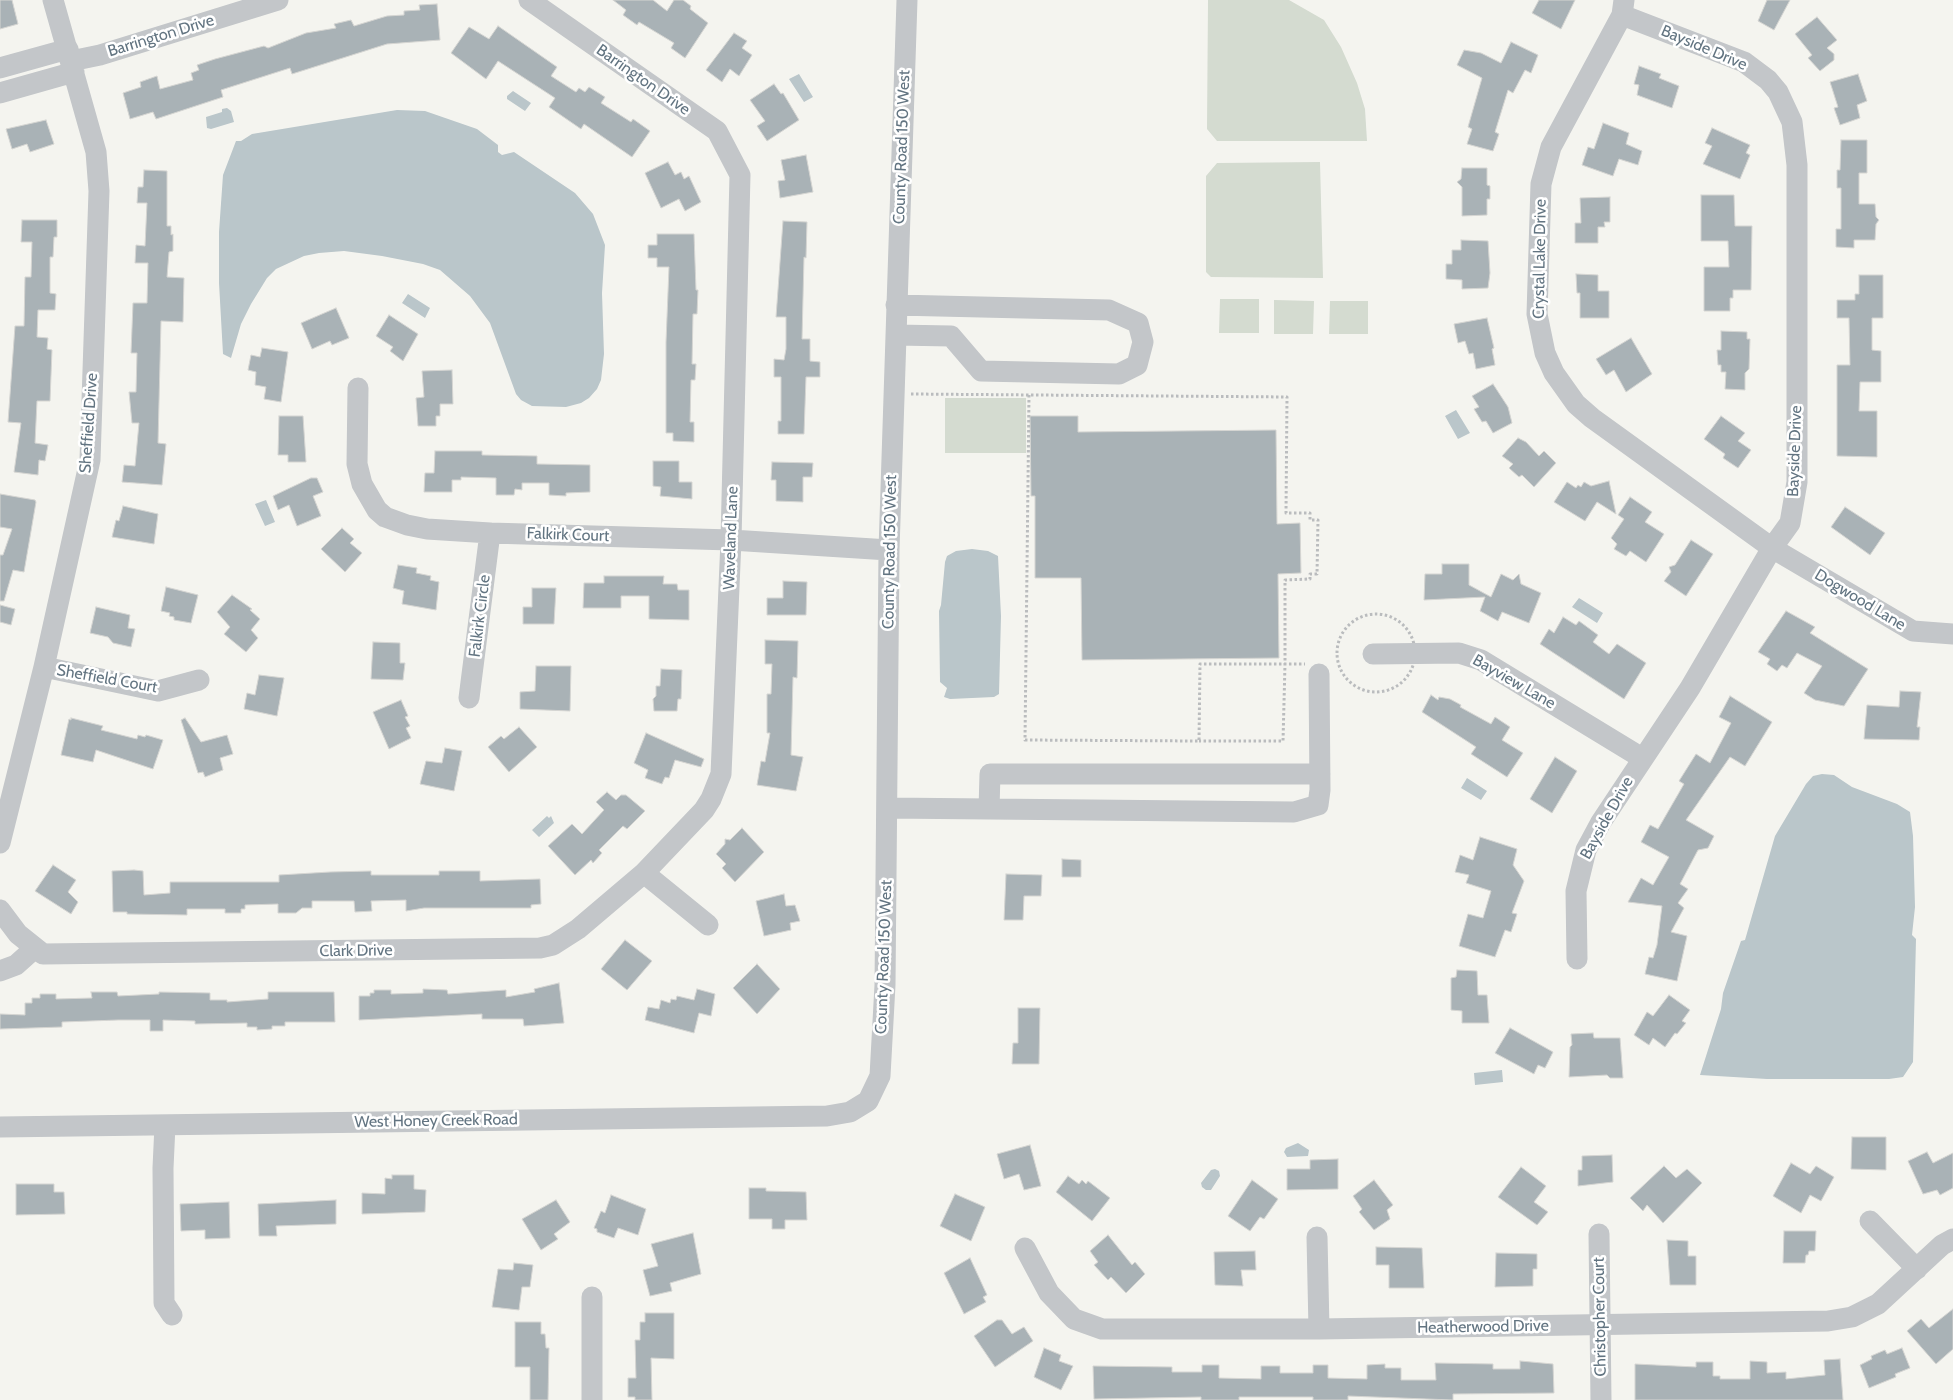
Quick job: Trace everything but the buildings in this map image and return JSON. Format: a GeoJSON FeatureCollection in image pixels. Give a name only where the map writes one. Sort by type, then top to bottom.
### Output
{"type":"FeatureCollection","features":[{"type":"Feature","properties":{"kind":"street","name":"Sheffield Drive"},"geometry":{"type":"LineString","coordinates":[[0,844],[44,667],[90,460],[98,191],[94,138],[53,0]]}},
{"type":"Feature","properties":{"kind":"street","name":"Barrington Drive"},"geometry":{"type":"LineString","coordinates":[[529,0],[717,131],[740,175]]}},
{"type":"Feature","properties":{"kind":"street","name":"County Road 150 West"},"geometry":{"type":"LineString","coordinates":[[868,1101],[880,1076],[885,985],[889,550],[907,0]]}},
{"type":"Feature","properties":{"kind":"street","name":"Barrington Drive"},"geometry":{"type":"LineString","coordinates":[[71,61],[100,55],[272,1]]}},
{"type":"Feature","properties":{"kind":"street","name":"Bayside Drive"},"geometry":{"type":"LineString","coordinates":[[1577,959],[1576,891],[1580,866],[1601,822],[1690,688],[1772,548],[1790,523],[1796,482],[1796,165],[1792,122],[1778,92],[1768,80],[1744,62],[1623,8]]}},
{"type":"Feature","properties":{"kind":"street","name":"Crystal Lake Drive"},"geometry":{"type":"LineString","coordinates":[[1623,8],[1551,147],[1541,184],[1537,295],[1539,331],[1554,373],[1576,404],[1772,548]]}},
{"type":"Feature","properties":{"kind":"street"},"geometry":{"type":"LineString","coordinates":[[0,68],[71,61]]}},
{"type":"Feature","properties":{"kind":"street"},"geometry":{"type":"LineString","coordinates":[[0,93],[71,61]]}},
{"type":"Feature","properties":{"kind":"street","name":"Waveland Lane"},"geometry":{"type":"LineString","coordinates":[[644,873],[704,810],[719,781],[731,540],[740,175]]}},
{"type":"Feature","properties":{"kind":"street"},"geometry":{"type":"LineString","coordinates":[[896,305],[1109,310],[1138,323],[1142,342],[1137,365],[1119,374],[981,371],[951,336],[896,335]]}},
{"type":"Feature","properties":{"kind":"street","name":"Falkirk Court"},"geometry":{"type":"LineString","coordinates":[[358,388],[357,464],[366,494],[377,510],[385,517],[407,525],[426,529],[490,533],[731,540],[889,550]]}},
{"type":"Feature","properties":{"kind":"street","name":"Falkirk Circle"},"geometry":{"type":"LineString","coordinates":[[469,698],[490,533]]}},
{"type":"Feature","properties":{"kind":"street","name":"Dogwood Lane"},"geometry":{"type":"LineString","coordinates":[[1772,548],[1913,631],[1953,634]]}},
{"type":"Feature","properties":{"kind":"street","name":"Bayview Lane"},"geometry":{"type":"LineString","coordinates":[[1373,654],[1459,653],[1481,660],[1642,758]]}},
{"type":"Feature","properties":{"kind":"street","name":"Sheffield Court"},"geometry":{"type":"LineString","coordinates":[[44,667],[158,691],[199,680]]}},
{"type":"Feature","properties":{"kind":"street"},"geometry":{"type":"LineString","coordinates":[[888,808],[1294,812],[1318,805],[1320,774],[1319,667]]}},
{"type":"Feature","properties":{"kind":"street"},"geometry":{"type":"LineString","coordinates":[[989,809],[990,774],[1320,774]]}},
{"type":"Feature","properties":{"kind":"street"},"geometry":{"type":"LineString","coordinates":[[644,873],[708,925]]}},
{"type":"Feature","properties":{"kind":"street","name":"Clark Drive"},"geometry":{"type":"LineString","coordinates":[[39,951],[540,948],[552,945],[578,929],[644,873]]}},
{"type":"Feature","properties":{"kind":"street"},"geometry":{"type":"LineString","coordinates":[[0,910],[18,934],[39,951],[16,965],[0,971]]}},
{"type":"Feature","properties":{"kind":"street","name":"West Honey Creek Road"},"geometry":{"type":"LineString","coordinates":[[0,1127],[827,1116],[850,1112],[868,1101]]}},
{"type":"Feature","properties":{"kind":"street"},"geometry":{"type":"LineString","coordinates":[[165,1125],[163,1168],[164,1303],[172,1315]]}},
{"type":"Feature","properties":{"kind":"street"},"geometry":{"type":"LineString","coordinates":[[1870,1221],[1917,1269]]}},
{"type":"Feature","properties":{"kind":"street","name":"Christopher Court"},"geometry":{"type":"LineString","coordinates":[[1599,1234],[1600,1400]]}},
{"type":"Feature","properties":{"kind":"street"},"geometry":{"type":"LineString","coordinates":[[1317,1236],[1319,1329]]}},
{"type":"Feature","properties":{"kind":"street","name":"Heatherwood Drive"},"geometry":{"type":"LineString","coordinates":[[1025,1248],[1049,1293],[1074,1319],[1102,1329],[1319,1329],[1819,1321],[1852,1317],[1878,1304],[1942,1245],[1953,1240]]}},
{"type":"Feature","properties":{"kind":"street"},"geometry":{"type":"LineString","coordinates":[[592,1297],[592,1400]]}},
{"type":"Feature","properties":{"kind":"path"},"geometry":{"type":"LineString","coordinates":[[894,394],[1029,395],[1287,397],[1286,513],[1310,513],[1310,520],[1318,520],[1318,565],[1317,574],[1310,574],[1310,579],[1286,580],[1283,741],[1025,740],[1029,395]]}},
{"type":"Feature","properties":{"kind":"path"},"geometry":{"type":"LineString","coordinates":[[1199,741],[1200,664],[1285,664],[1319,667],[1338,664]]}},
{"type":"Feature","properties":{"kind":"shaded area"},"geometry":{"type":"Polygon","coordinates":[[[1208,0],[1289,0],[1324,20],[1341,47],[1357,83],[1365,109],[1367,141],[1217,141],[1207,129],[1208,0]]]}},
{"type":"Feature","properties":{"kind":"shaded area"},"geometry":{"type":"Polygon","coordinates":[[[799,74],[813,97],[804,102],[789,79],[799,74]]]}},
{"type":"Feature","properties":{"kind":"shaded area"},"geometry":{"type":"Polygon","coordinates":[[[513,91],[531,103],[525,111],[507,99],[507,96],[513,91]]]}},
{"type":"Feature","properties":{"kind":"shaded area"},"geometry":{"type":"Polygon","coordinates":[[[227,108],[231,111],[234,122],[211,129],[207,128],[206,117],[222,112],[222,109],[227,108]]]}},
{"type":"Feature","properties":{"kind":"shaded area"},"geometry":{"type":"Polygon","coordinates":[[[397,110],[425,111],[477,129],[498,145],[498,152],[502,155],[514,152],[575,193],[593,214],[605,245],[602,293],[604,354],[601,380],[597,389],[589,398],[581,403],[566,407],[532,406],[521,400],[516,394],[490,323],[470,296],[440,270],[423,264],[344,251],[304,256],[276,269],[267,278],[251,304],[241,324],[231,358],[223,354],[219,283],[219,232],[223,175],[236,141],[241,141],[252,134],[397,110]]]}},
{"type":"Feature","properties":{"kind":"shaded area"},"geometry":{"type":"Polygon","coordinates":[[[1320,162],[1323,278],[1211,277],[1206,272],[1206,176],[1217,163],[1320,162]]]}},
{"type":"Feature","properties":{"kind":"shaded area"},"geometry":{"type":"Polygon","coordinates":[[[408,294],[430,308],[425,318],[402,303],[408,294]]]}},
{"type":"Feature","properties":{"kind":"shaded area"},"geometry":{"type":"Polygon","coordinates":[[[1220,299],[1259,299],[1259,333],[1219,333],[1220,299]]]}},
{"type":"Feature","properties":{"kind":"shaded area"},"geometry":{"type":"Polygon","coordinates":[[[1274,300],[1314,301],[1313,334],[1274,334],[1274,300]]]}},
{"type":"Feature","properties":{"kind":"shaded area"},"geometry":{"type":"Polygon","coordinates":[[[1330,301],[1368,301],[1368,334],[1329,334],[1330,301]]]}},
{"type":"Feature","properties":{"kind":"shaded area"},"geometry":{"type":"Polygon","coordinates":[[[945,398],[1026,398],[1026,453],[945,453],[945,398]]]}},
{"type":"Feature","properties":{"kind":"shaded area"},"geometry":{"type":"Polygon","coordinates":[[[1456,410],[1470,433],[1458,439],[1445,416],[1456,410]]]}},
{"type":"Feature","properties":{"kind":"shaded area"},"geometry":{"type":"Polygon","coordinates":[[[266,500],[275,522],[265,526],[255,504],[266,500]]]}},
{"type":"Feature","properties":{"kind":"shaded area"},"geometry":{"type":"Polygon","coordinates":[[[972,549],[988,551],[998,556],[1001,616],[999,694],[994,697],[950,699],[944,697],[947,688],[940,682],[939,611],[945,562],[947,556],[956,551],[972,549]]]}},
{"type":"Feature","properties":{"kind":"shaded area"},"geometry":{"type":"Polygon","coordinates":[[[1579,598],[1603,613],[1597,623],[1572,607],[1579,598]]]}},
{"type":"Feature","properties":{"kind":"shaded area"},"geometry":{"type":"Polygon","coordinates":[[[1822,774],[1834,775],[1852,787],[1897,804],[1910,812],[1913,836],[1915,907],[1912,935],[1916,939],[1913,1062],[1903,1077],[1889,1079],[1767,1079],[1700,1075],[1721,1009],[1723,993],[1741,941],[1745,940],[1775,836],[1806,784],[1813,776],[1822,774]]]}},
{"type":"Feature","properties":{"kind":"shaded area"},"geometry":{"type":"Polygon","coordinates":[[[1467,778],[1487,791],[1481,800],[1461,788],[1467,778]]]}},
{"type":"Feature","properties":{"kind":"shaded area"},"geometry":{"type":"Polygon","coordinates":[[[547,816],[549,818],[551,816],[554,823],[539,837],[532,830],[547,816]]]}},
{"type":"Feature","properties":{"kind":"shaded area"},"geometry":{"type":"Polygon","coordinates":[[[1502,1070],[1503,1082],[1475,1085],[1474,1073],[1502,1070]]]}},
{"type":"Feature","properties":{"kind":"shaded area"},"geometry":{"type":"Polygon","coordinates":[[[1298,1143],[1309,1150],[1308,1156],[1287,1157],[1284,1152],[1286,1148],[1298,1143]]]}},
{"type":"Feature","properties":{"kind":"shaded area"},"geometry":{"type":"Polygon","coordinates":[[[1211,1170],[1219,1171],[1220,1176],[1211,1190],[1206,1190],[1202,1187],[1201,1183],[1211,1170]]]}}]}
